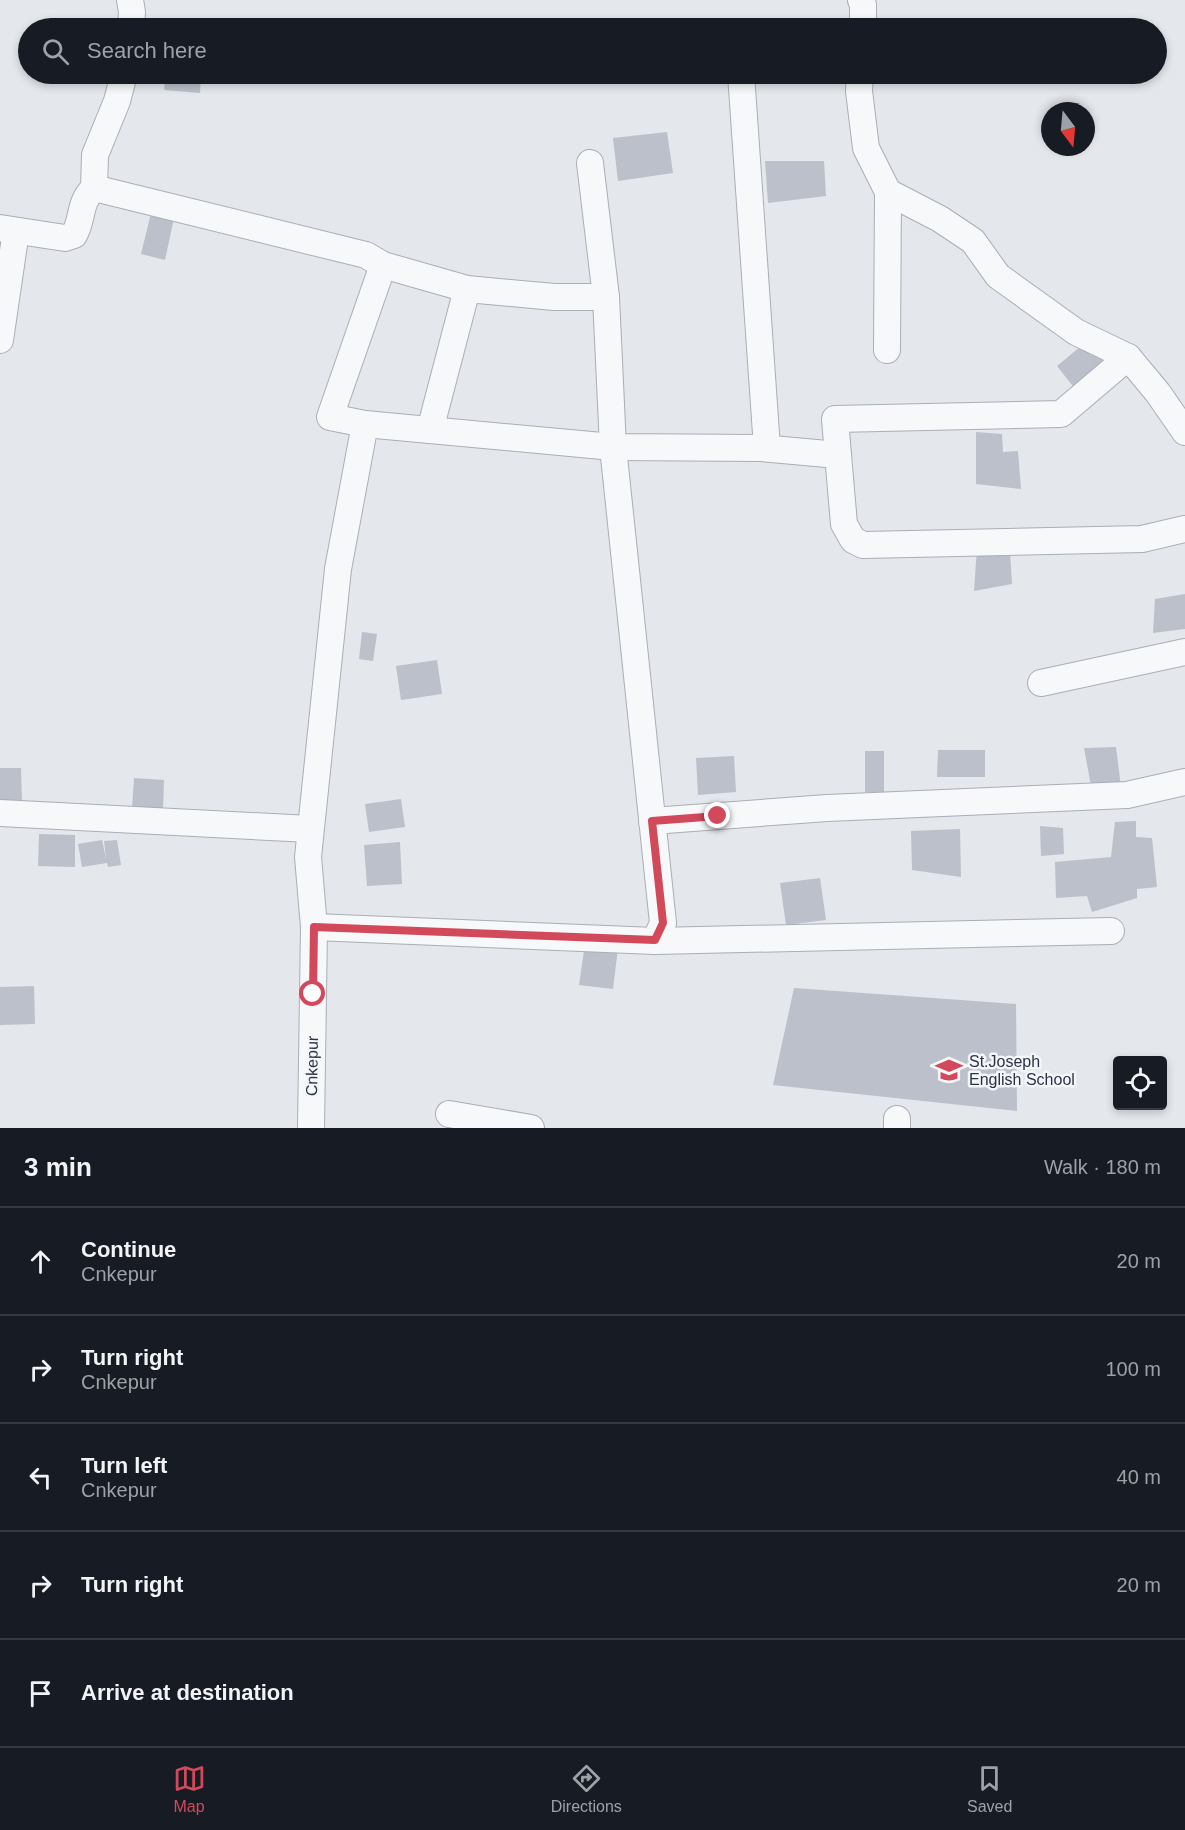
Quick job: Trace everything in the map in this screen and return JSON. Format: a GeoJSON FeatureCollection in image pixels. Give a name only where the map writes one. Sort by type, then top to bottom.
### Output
{"type":"FeatureCollection","features":[{"type":"Feature","properties":{"kind":"street"},"geometry":{"type":"LineString","coordinates":[[130,0],[132,18]]}},
{"type":"Feature","properties":{"kind":"street"},"geometry":{"type":"LineString","coordinates":[[861,0],[863,18]]}},
{"type":"Feature","properties":{"kind":"street"},"geometry":{"type":"LineString","coordinates":[[0,340],[8,229],[65,238],[74,235],[78,228],[84,198],[94,188],[95,155],[121,84]]}},
{"type":"Feature","properties":{"kind":"street"},"geometry":{"type":"LineString","coordinates":[[742,84],[767,448]]}},
{"type":"Feature","properties":{"kind":"street"},"geometry":{"type":"LineString","coordinates":[[859,84],[866,147],[888,192],[887,350]]}},
{"type":"Feature","properties":{"kind":"street"},"geometry":{"type":"LineString","coordinates":[[590,163],[606,297],[613,447],[663,923],[655,940]]}},
{"type":"Feature","properties":{"kind":"street"},"geometry":{"type":"LineString","coordinates":[[94,188],[366,255],[382,265],[467,289],[554,297],[606,297]]}},
{"type":"Feature","properties":{"kind":"street"},"geometry":{"type":"LineString","coordinates":[[888,192],[940,219],[973,241],[998,276],[1076,332],[1128,357],[1158,393],[1185,432]]}},
{"type":"Feature","properties":{"kind":"street"},"geometry":{"type":"LineString","coordinates":[[382,265],[330,417],[365,424],[613,447],[767,448],[838,455]]}},
{"type":"Feature","properties":{"kind":"street"},"geometry":{"type":"LineString","coordinates":[[430,430],[467,289]]}},
{"type":"Feature","properties":{"kind":"street"},"geometry":{"type":"LineString","coordinates":[[1128,357],[1061,414],[835,419],[844,524],[853,540],[863,544],[1142,539],[1185,529]]}},
{"type":"Feature","properties":{"kind":"street","name":"Cnkepur"},"geometry":{"type":"LineString","coordinates":[[312,1128],[314,927],[308,856],[310,829],[338,569],[365,424]]}},
{"type":"Feature","properties":{"kind":"street"},"geometry":{"type":"LineString","coordinates":[[1041,683],[1185,652]]}},
{"type":"Feature","properties":{"kind":"street"},"geometry":{"type":"LineString","coordinates":[[652,821],[828,808],[1128,795],[1185,782]]}},
{"type":"Feature","properties":{"kind":"street"},"geometry":{"type":"LineString","coordinates":[[0,813],[310,829]]}},
{"type":"Feature","properties":{"kind":"street"},"geometry":{"type":"LineString","coordinates":[[314,927],[655,940],[1111,931]]}},
{"type":"Feature","properties":{"kind":"street"},"geometry":{"type":"LineString","coordinates":[[449,1114],[531,1128]]}},
{"type":"Feature","properties":{"kind":"building"},"geometry":{"type":"Polygon","coordinates":[[[165,84],[200,84],[200,93],[164,90],[165,84]]]}},
{"type":"Feature","properties":{"kind":"building"},"geometry":{"type":"Polygon","coordinates":[[[667,132],[673,173],[618,181],[613,138],[667,132]]]}},
{"type":"Feature","properties":{"kind":"building"},"geometry":{"type":"Polygon","coordinates":[[[765,161],[824,161],[826,196],[768,203],[765,161]]]}},
{"type":"Feature","properties":{"kind":"building"},"geometry":{"type":"Polygon","coordinates":[[[151,213],[174,218],[165,260],[141,254],[151,213]]]}},
{"type":"Feature","properties":{"kind":"building"},"geometry":{"type":"Polygon","coordinates":[[[1086,342],[1104,362],[1075,389],[1057,366],[1086,342]]]}},
{"type":"Feature","properties":{"kind":"building"},"geometry":{"type":"Polygon","coordinates":[[[976,432],[1002,434],[1003,452],[1018,451],[1021,489],[976,484],[976,432]]]}},
{"type":"Feature","properties":{"kind":"building"},"geometry":{"type":"Polygon","coordinates":[[[977,548],[1010,552],[1012,584],[974,591],[977,548]]]}},
{"type":"Feature","properties":{"kind":"building"},"geometry":{"type":"Polygon","coordinates":[[[1185,594],[1185,629],[1153,633],[1155,599],[1185,594]]]}},
{"type":"Feature","properties":{"kind":"building"},"geometry":{"type":"Polygon","coordinates":[[[362,632],[377,634],[373,661],[359,659],[362,632]]]}},
{"type":"Feature","properties":{"kind":"building"},"geometry":{"type":"Polygon","coordinates":[[[437,660],[442,694],[401,700],[396,666],[437,660]]]}},
{"type":"Feature","properties":{"kind":"building"},"geometry":{"type":"Polygon","coordinates":[[[1116,747],[1121,787],[1091,786],[1084,748],[1116,747]]]}},
{"type":"Feature","properties":{"kind":"building"},"geometry":{"type":"Polygon","coordinates":[[[938,750],[985,750],[985,777],[937,777],[938,750]]]}},
{"type":"Feature","properties":{"kind":"building"},"geometry":{"type":"Polygon","coordinates":[[[865,751],[884,751],[884,792],[865,792],[865,751]]]}},
{"type":"Feature","properties":{"kind":"building"},"geometry":{"type":"Polygon","coordinates":[[[734,756],[736,792],[698,795],[696,758],[734,756]]]}},
{"type":"Feature","properties":{"kind":"building"},"geometry":{"type":"Polygon","coordinates":[[[0,768],[21,768],[22,803],[0,804],[0,768]]]}},
{"type":"Feature","properties":{"kind":"building"},"geometry":{"type":"Polygon","coordinates":[[[134,778],[164,780],[163,810],[132,809],[134,778]]]}},
{"type":"Feature","properties":{"kind":"building"},"geometry":{"type":"Polygon","coordinates":[[[401,799],[405,827],[369,832],[365,804],[401,799]]]}},
{"type":"Feature","properties":{"kind":"building"},"geometry":{"type":"Polygon","coordinates":[[[1136,821],[1136,837],[1152,838],[1157,887],[1137,889],[1137,898],[1092,912],[1087,896],[1056,898],[1055,862],[1111,857],[1115,822],[1136,821]]]}},
{"type":"Feature","properties":{"kind":"building"},"geometry":{"type":"Polygon","coordinates":[[[1040,826],[1063,828],[1064,854],[1041,856],[1040,826]]]}},
{"type":"Feature","properties":{"kind":"building"},"geometry":{"type":"Polygon","coordinates":[[[960,829],[961,877],[912,870],[911,831],[960,829]]]}},
{"type":"Feature","properties":{"kind":"building"},"geometry":{"type":"Polygon","coordinates":[[[39,834],[75,835],[75,867],[38,866],[39,834]]]}},
{"type":"Feature","properties":{"kind":"building"},"geometry":{"type":"Polygon","coordinates":[[[102,840],[106,858],[104,841],[117,840],[121,865],[108,867],[107,863],[82,867],[78,844],[102,840]]]}},
{"type":"Feature","properties":{"kind":"building"},"geometry":{"type":"Polygon","coordinates":[[[400,842],[402,884],[367,886],[364,845],[400,842]]]}},
{"type":"Feature","properties":{"kind":"building"},"geometry":{"type":"Polygon","coordinates":[[[820,878],[826,920],[786,925],[780,883],[820,878]]]}},
{"type":"Feature","properties":{"kind":"building"},"geometry":{"type":"Polygon","coordinates":[[[585,944],[618,948],[613,989],[579,985],[585,944]]]}},
{"type":"Feature","properties":{"kind":"building"},"geometry":{"type":"Polygon","coordinates":[[[34,986],[35,1024],[0,1025],[0,987],[34,986]]]}},
{"type":"Feature","properties":{"kind":"building"},"geometry":{"type":"Polygon","coordinates":[[[794,988],[1016,1004],[1017,1111],[773,1085],[794,988]]]}},
{"type":"Feature","properties":{"kind":"place","name":"St.Joseph English School"},"geometry":{"type":"Point","coordinates":[949,1070]}},
{"type":"Feature","properties":{"kind":"route"},"geometry":{"type":"LineString","coordinates":[[313,994],[314,927],[655,940],[663,923],[652,821],[718,816]]}}]}
